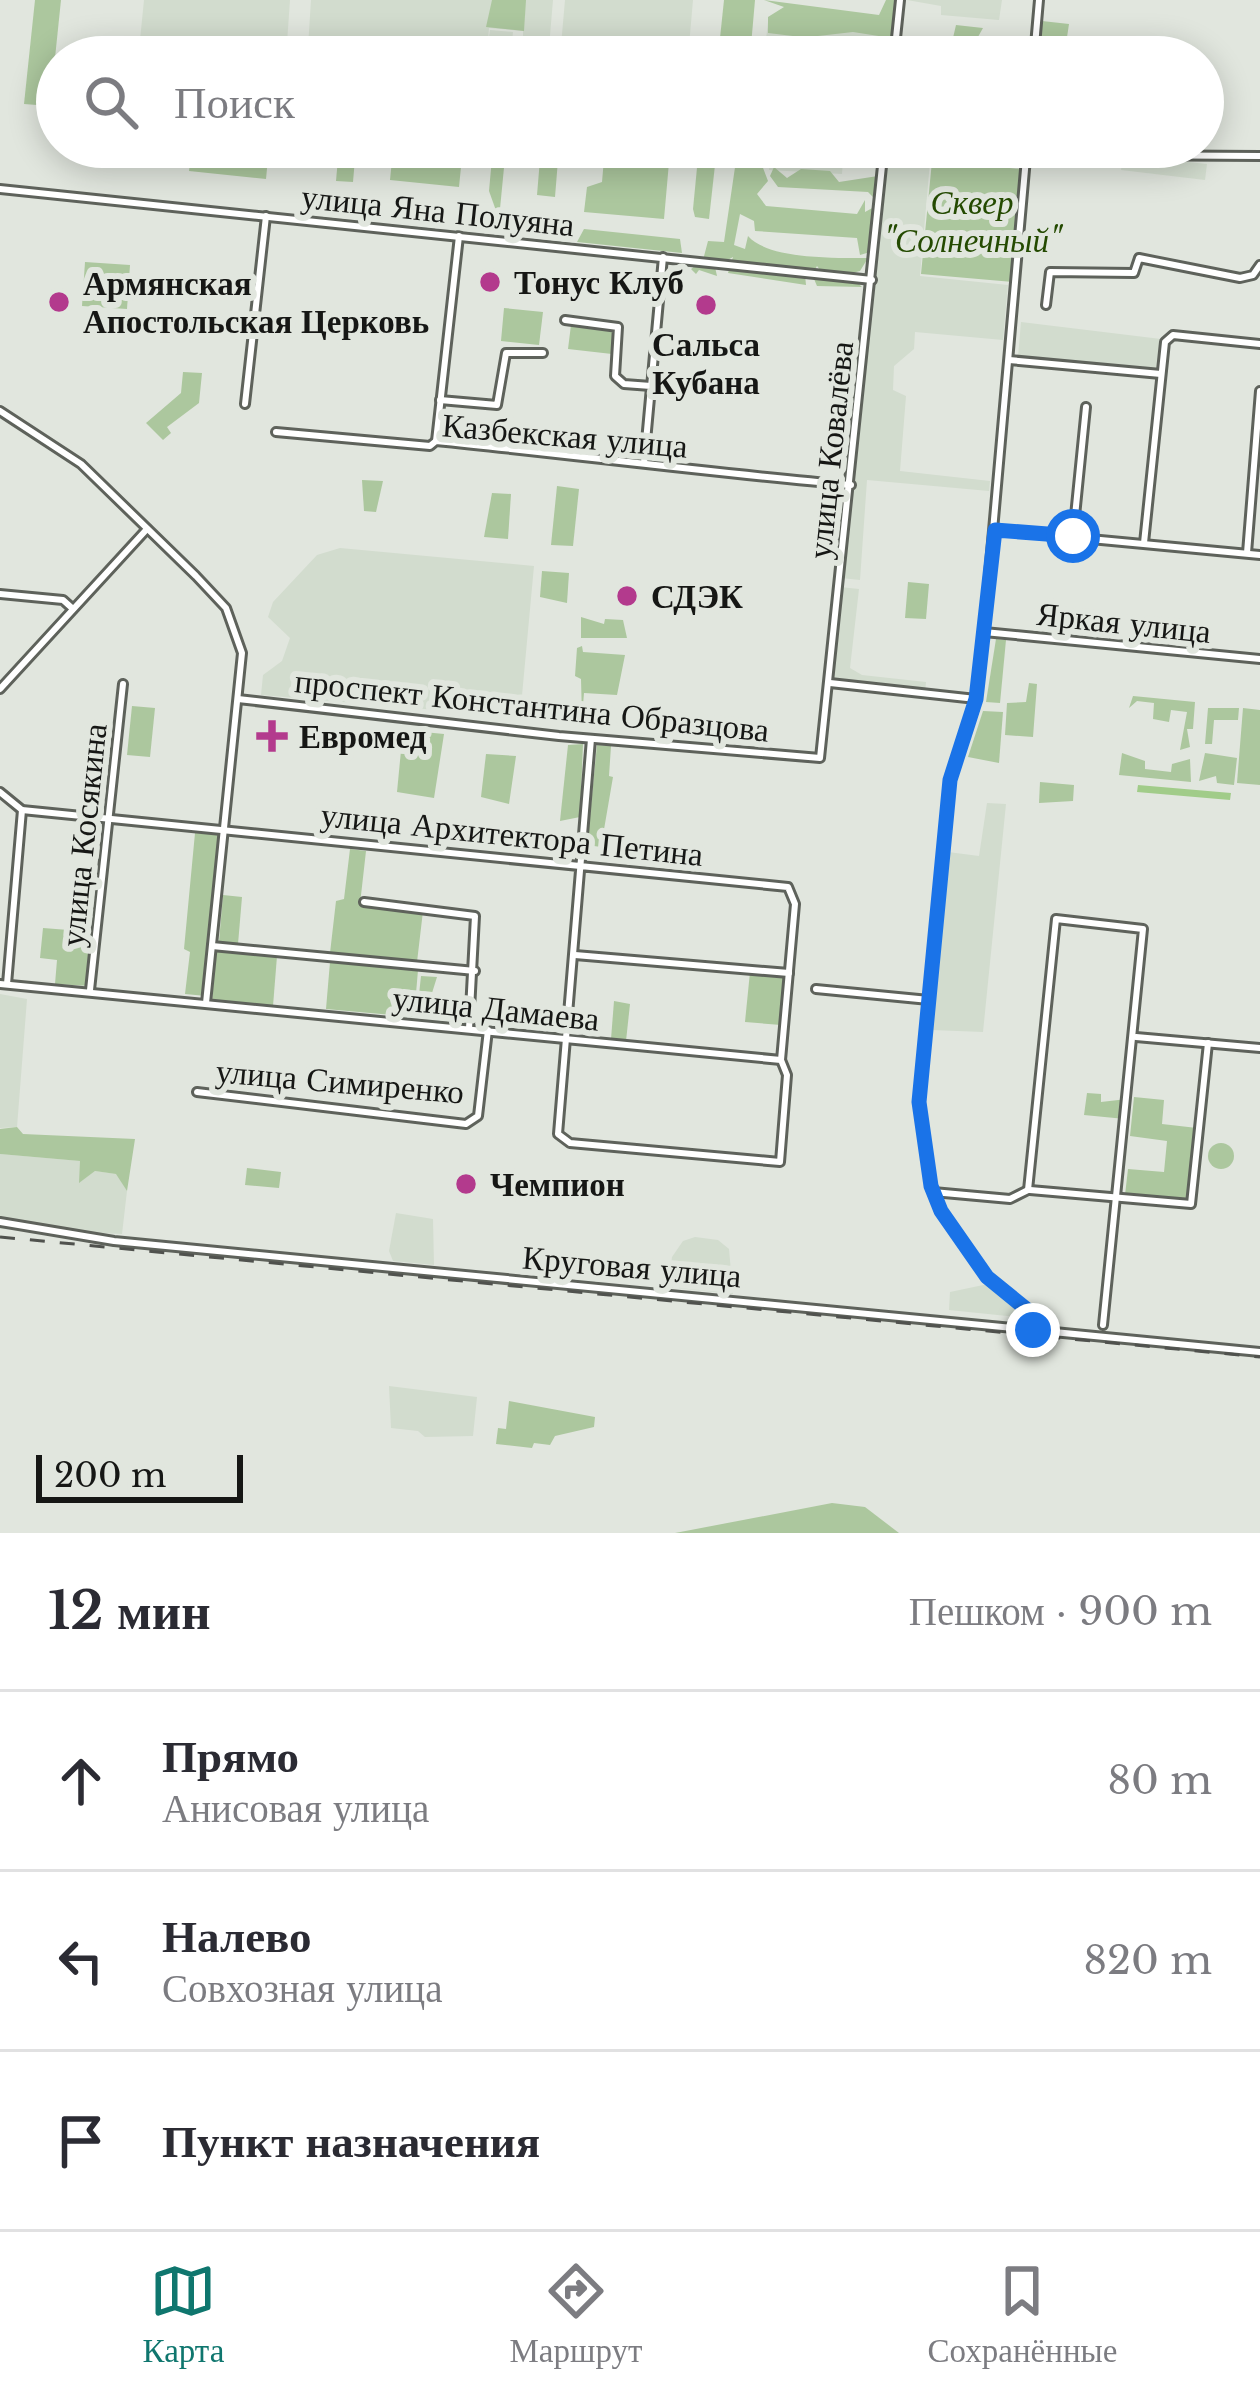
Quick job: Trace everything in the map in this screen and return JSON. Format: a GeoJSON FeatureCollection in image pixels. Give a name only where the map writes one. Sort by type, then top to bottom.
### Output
{"type":"FeatureCollection","features":[{"type":"Feature","properties":{"kind":"street"},"geometry":{"type":"LineString","coordinates":[[896,36],[900,0]]}},
{"type":"Feature","properties":{"kind":"street"},"geometry":{"type":"LineString","coordinates":[[1036,36],[1040,0]]}},
{"type":"Feature","properties":{"kind":"street"},"geometry":{"type":"LineString","coordinates":[[1224,156],[1260,156]]}},
{"type":"Feature","properties":{"kind":"street","name":"улица Ковалёва"},"geometry":{"type":"LineString","coordinates":[[820,758],[882,168]]}},
{"type":"Feature","properties":{"kind":"street"},"geometry":{"type":"LineString","coordinates":[[1026,168],[984,632],[976,699],[952,764],[919,1102],[932,1192],[987,1277],[1030,1312],[1033,1330]]}},
{"type":"Feature","properties":{"kind":"street","name":"улица Яна Полуяна"},"geometry":{"type":"LineString","coordinates":[[0,189],[872,280]]}},
{"type":"Feature","properties":{"kind":"street"},"geometry":{"type":"LineString","coordinates":[[245,404],[266,216]]}},
{"type":"Feature","properties":{"kind":"street"},"geometry":{"type":"LineString","coordinates":[[264,230],[276,230]]}},
{"type":"Feature","properties":{"kind":"street"},"geometry":{"type":"LineString","coordinates":[[436,441],[459,236]]}},
{"type":"Feature","properties":{"kind":"street"},"geometry":{"type":"LineString","coordinates":[[644,463],[663,257]]}},
{"type":"Feature","properties":{"kind":"street"},"geometry":{"type":"LineString","coordinates":[[1046,305],[1049,272],[1120,276],[1134,273],[1139,258],[1240,278],[1253,275],[1260,265]]}},
{"type":"Feature","properties":{"kind":"street"},"geometry":{"type":"LineString","coordinates":[[565,320],[618,327],[617,379],[651,386]]}},
{"type":"Feature","properties":{"kind":"street"},"geometry":{"type":"LineString","coordinates":[[1144,543],[1166,342],[1173,335],[1260,344]]}},
{"type":"Feature","properties":{"kind":"street"},"geometry":{"type":"LineString","coordinates":[[440,400],[497,405],[506,353],[544,353]]}},
{"type":"Feature","properties":{"kind":"street"},"geometry":{"type":"LineString","coordinates":[[1010,360],[1160,374]]}},
{"type":"Feature","properties":{"kind":"street"},"geometry":{"type":"LineString","coordinates":[[1247,553],[1260,391]]}},
{"type":"Feature","properties":{"kind":"street"},"geometry":{"type":"LineString","coordinates":[[1073,536],[1086,407]]}},
{"type":"Feature","properties":{"kind":"street"},"geometry":{"type":"LineString","coordinates":[[0,411],[81,464],[220,601],[242,652],[206,1003]]}},
{"type":"Feature","properties":{"kind":"street","name":"Казбекская улица"},"geometry":{"type":"LineString","coordinates":[[275,432],[391,445],[430,446],[436,441],[851,485]]}},
{"type":"Feature","properties":{"kind":"street"},"geometry":{"type":"LineString","coordinates":[[0,688],[147,529]]}},
{"type":"Feature","properties":{"kind":"street"},"geometry":{"type":"LineString","coordinates":[[995,530],[1260,555]]}},
{"type":"Feature","properties":{"kind":"street"},"geometry":{"type":"LineString","coordinates":[[0,595],[63,600],[73,609]]}},
{"type":"Feature","properties":{"kind":"street","name":"Яркая улица"},"geometry":{"type":"LineString","coordinates":[[984,632],[1260,659]]}},
{"type":"Feature","properties":{"kind":"street"},"geometry":{"type":"LineString","coordinates":[[829,682],[976,699]]}},
{"type":"Feature","properties":{"kind":"street","name":"улица Косякина"},"geometry":{"type":"LineString","coordinates":[[90,991],[123,684]]}},
{"type":"Feature","properties":{"kind":"street","name":"проспект Константина Образцова"},"geometry":{"type":"LineString","coordinates":[[238,699],[591,739],[820,758]]}},
{"type":"Feature","properties":{"kind":"street"},"geometry":{"type":"LineString","coordinates":[[575,955],[789,973],[781,1060],[787,1075],[780,1162],[561,1139],[591,739]]}},
{"type":"Feature","properties":{"kind":"street"},"geometry":{"type":"LineString","coordinates":[[0,792],[22,810],[3,984]]}},
{"type":"Feature","properties":{"kind":"street","name":"улица Архитектора Петина"},"geometry":{"type":"LineString","coordinates":[[22,810],[788,886],[789,973]]}},
{"type":"Feature","properties":{"kind":"street"},"geometry":{"type":"LineString","coordinates":[[364,902],[476,916],[470,1029]]}},
{"type":"Feature","properties":{"kind":"street"},"geometry":{"type":"LineString","coordinates":[[1028,1190],[1056,919],[1143,929],[1136,1036],[1103,1325]]}},
{"type":"Feature","properties":{"kind":"street"},"geometry":{"type":"LineString","coordinates":[[212,946],[475,971]]}},
{"type":"Feature","properties":{"kind":"street","name":"улица Дамаева"},"geometry":{"type":"LineString","coordinates":[[3,984],[781,1060]]}},
{"type":"Feature","properties":{"kind":"street"},"geometry":{"type":"LineString","coordinates":[[816,989],[929,1000]]}},
{"type":"Feature","properties":{"kind":"street","name":"улица Симиренко"},"geometry":{"type":"LineString","coordinates":[[197,1092],[466,1124],[478,1116],[488,1030]]}},
{"type":"Feature","properties":{"kind":"street"},"geometry":{"type":"LineString","coordinates":[[1136,1036],[1260,1048]]}},
{"type":"Feature","properties":{"kind":"street"},"geometry":{"type":"LineString","coordinates":[[932,1192],[1010,1198],[1028,1190],[1191,1204],[1208,1043]]}},
{"type":"Feature","properties":{"kind":"street","name":"Круговая улица"},"geometry":{"type":"LineString","coordinates":[[0,1222],[114,1241],[1260,1352]]}},
{"type":"Feature","properties":{"kind":"shaded area"},"geometry":{"type":"Polygon","coordinates":[[[144,0],[290,0],[287,36],[140,36],[144,0]]]}},
{"type":"Feature","properties":{"kind":"shaded area"},"geometry":{"type":"Polygon","coordinates":[[[311,0],[553,0],[550,36],[489,28],[488,36],[309,36],[311,0]]]}},
{"type":"Feature","properties":{"kind":"shaded area"},"geometry":{"type":"Polygon","coordinates":[[[565,0],[693,0],[690,36],[562,36],[565,0]]]}},
{"type":"Feature","properties":{"kind":"shaded area"},"geometry":{"type":"Polygon","coordinates":[[[907,0],[1002,0],[999,20],[941,15],[941,6],[907,0]]]}},
{"type":"Feature","properties":{"kind":"shaded area"},"geometry":{"type":"Polygon","coordinates":[[[768,22],[888,34],[888,36],[766,36],[768,22]]]}},
{"type":"Feature","properties":{"kind":"shaded area"},"geometry":{"type":"Polygon","coordinates":[[[490,30],[513,32],[513,36],[489,36],[490,30]]]}},
{"type":"Feature","properties":{"kind":"shaded area"},"geometry":{"type":"Polygon","coordinates":[[[769,168],[842,168],[842,174],[769,168]]]}},
{"type":"Feature","properties":{"kind":"shaded area"},"geometry":{"type":"Polygon","coordinates":[[[888,168],[929,168],[920,276],[1008,285],[1003,340],[915,332],[914,349],[894,366],[893,390],[906,396],[900,471],[990,481],[989,491],[867,480],[860,580],[841,578],[888,168]]]}},
{"type":"Feature","properties":{"kind":"shaded area"},"geometry":{"type":"Polygon","coordinates":[[[1121,168],[1206,168],[1205,180],[1121,168]]]}},
{"type":"Feature","properties":{"kind":"shaded area"},"geometry":{"type":"Polygon","coordinates":[[[1021,322],[1161,339],[1158,369],[1018,357],[1021,322]]]}},
{"type":"Feature","properties":{"kind":"shaded area"},"geometry":{"type":"Polygon","coordinates":[[[340,548],[534,566],[520,717],[261,695],[263,675],[282,661],[290,638],[268,617],[273,602],[317,555],[340,548]]]}},
{"type":"Feature","properties":{"kind":"shaded area"},"geometry":{"type":"Polygon","coordinates":[[[840,587],[859,589],[850,668],[862,675],[926,682],[925,694],[829,683],[840,587]]]}},
{"type":"Feature","properties":{"kind":"shaded area"},"geometry":{"type":"Polygon","coordinates":[[[1138,785],[1231,793],[1230,800],[1137,792],[1138,785]]]}},
{"type":"Feature","properties":{"kind":"shaded area"},"geometry":{"type":"Polygon","coordinates":[[[987,803],[1006,804],[983,1032],[932,1030],[948,852],[979,856],[987,803]]]}},
{"type":"Feature","properties":{"kind":"shaded area"},"geometry":{"type":"Polygon","coordinates":[[[0,994],[27,999],[17,1127],[0,1128],[0,994]]]}},
{"type":"Feature","properties":{"kind":"shaded area"},"geometry":{"type":"Polygon","coordinates":[[[0,1154],[81,1161],[80,1182],[95,1171],[117,1174],[127,1191],[122,1234],[0,1229],[0,1154]]]}},
{"type":"Feature","properties":{"kind":"shaded area"},"geometry":{"type":"Polygon","coordinates":[[[396,1213],[433,1219],[434,1265],[393,1261],[389,1251],[396,1213]]]}},
{"type":"Feature","properties":{"kind":"shaded area"},"geometry":{"type":"Polygon","coordinates":[[[695,1237],[718,1240],[729,1249],[733,1294],[668,1287],[672,1257],[683,1241],[695,1237]]]}},
{"type":"Feature","properties":{"kind":"shaded area"},"geometry":{"type":"Polygon","coordinates":[[[988,1284],[1018,1308],[1017,1317],[949,1310],[950,1292],[988,1284]]]}},
{"type":"Feature","properties":{"kind":"shaded area"},"geometry":{"type":"Polygon","coordinates":[[[389,1386],[477,1397],[473,1436],[425,1437],[418,1431],[391,1428],[389,1386]]]}},
{"type":"Feature","properties":{"kind":"green space"},"geometry":{"type":"Polygon","coordinates":[[[35,0],[61,0],[57,36],[36,36],[36,105],[24,104],[35,0]]]}},
{"type":"Feature","properties":{"kind":"green space"},"geometry":{"type":"Polygon","coordinates":[[[492,0],[526,0],[524,31],[486,27],[492,0]]]}},
{"type":"Feature","properties":{"kind":"green space"},"geometry":{"type":"Polygon","coordinates":[[[724,0],[755,0],[752,36],[720,36],[724,0]]]}},
{"type":"Feature","properties":{"kind":"green space"},"geometry":{"type":"Polygon","coordinates":[[[764,0],[879,15],[886,0],[894,0],[893,36],[768,33],[768,17],[784,7],[764,0]]]}},
{"type":"Feature","properties":{"kind":"green space"},"geometry":{"type":"Polygon","coordinates":[[[1042,21],[1069,24],[1067,36],[1040,36],[1042,21]]]}},
{"type":"Feature","properties":{"kind":"green space"},"geometry":{"type":"Polygon","coordinates":[[[956,25],[983,28],[978,36],[953,36],[956,25]]]}},
{"type":"Feature","properties":{"kind":"green space"},"geometry":{"type":"Polygon","coordinates":[[[189,168],[267,168],[266,179],[189,168]]]}},
{"type":"Feature","properties":{"kind":"green space"},"geometry":{"type":"Polygon","coordinates":[[[337,168],[354,168],[353,182],[336,181],[337,168]]]}},
{"type":"Feature","properties":{"kind":"green space"},"geometry":{"type":"Polygon","coordinates":[[[391,168],[461,168],[459,187],[390,180],[391,168]]]}},
{"type":"Feature","properties":{"kind":"green space"},"geometry":{"type":"Polygon","coordinates":[[[491,168],[504,168],[499,219],[489,191],[491,168]]]}},
{"type":"Feature","properties":{"kind":"green space"},"geometry":{"type":"Polygon","coordinates":[[[539,168],[557,168],[555,197],[537,195],[539,168]]]}},
{"type":"Feature","properties":{"kind":"green space"},"geometry":{"type":"Polygon","coordinates":[[[603,168],[668,168],[664,219],[584,212],[587,187],[602,182],[603,168]]]}},
{"type":"Feature","properties":{"kind":"green space"},"geometry":{"type":"Polygon","coordinates":[[[697,168],[715,168],[709,219],[695,217],[697,168]]]}},
{"type":"Feature","properties":{"kind":"green space"},"geometry":{"type":"Polygon","coordinates":[[[735,168],[763,168],[768,181],[757,194],[766,206],[857,214],[865,200],[865,212],[876,206],[870,252],[860,255],[857,238],[755,231],[754,221],[740,214],[734,245],[745,249],[748,236],[788,254],[868,258],[860,271],[833,278],[855,280],[862,287],[817,286],[814,279],[823,274],[817,266],[812,275],[805,275],[806,285],[728,273],[733,257],[715,267],[717,276],[691,269],[703,260],[708,241],[724,242],[735,168]]]}},
{"type":"Feature","properties":{"kind":"green space"},"geometry":{"type":"Polygon","coordinates":[[[775,168],[787,178],[801,169],[830,171],[839,182],[878,176],[875,199],[868,192],[778,187],[770,176],[775,168]]]}},
{"type":"Feature","properties":{"kind":"green space","name":"Сквер \"Солнечный\""},"geometry":{"type":"Polygon","coordinates":[[[931,168],[1022,169],[1013,282],[921,274],[931,168]]]}},
{"type":"Feature","properties":{"kind":"green space"},"geometry":{"type":"Polygon","coordinates":[[[584,229],[680,239],[682,253],[577,242],[584,229]]]}},
{"type":"Feature","properties":{"kind":"green space"},"geometry":{"type":"Polygon","coordinates":[[[85,262],[130,265],[127,309],[82,306],[85,262]]]}},
{"type":"Feature","properties":{"kind":"green space"},"geometry":{"type":"Polygon","coordinates":[[[504,308],[543,312],[539,345],[501,341],[504,308]]]}},
{"type":"Feature","properties":{"kind":"green space"},"geometry":{"type":"Polygon","coordinates":[[[571,325],[615,330],[612,354],[568,349],[571,325]]]}},
{"type":"Feature","properties":{"kind":"green space"},"geometry":{"type":"Polygon","coordinates":[[[183,372],[202,373],[199,403],[167,427],[171,433],[163,440],[146,423],[181,393],[183,372]]]}},
{"type":"Feature","properties":{"kind":"green space"},"geometry":{"type":"Polygon","coordinates":[[[362,480],[383,481],[376,512],[364,511],[362,480]]]}},
{"type":"Feature","properties":{"kind":"green space"},"geometry":{"type":"Polygon","coordinates":[[[557,486],[579,489],[573,546],[551,545],[557,486]]]}},
{"type":"Feature","properties":{"kind":"green space"},"geometry":{"type":"Polygon","coordinates":[[[492,493],[511,494],[508,539],[484,537],[492,493]]]}},
{"type":"Feature","properties":{"kind":"green space"},"geometry":{"type":"Polygon","coordinates":[[[542,571],[569,573],[567,603],[540,597],[542,571]]]}},
{"type":"Feature","properties":{"kind":"green space"},"geometry":{"type":"Polygon","coordinates":[[[908,582],[929,584],[926,619],[905,618],[908,582]]]}},
{"type":"Feature","properties":{"kind":"green space"},"geometry":{"type":"Polygon","coordinates":[[[581,617],[604,624],[605,619],[623,620],[627,638],[581,638],[581,617]]]}},
{"type":"Feature","properties":{"kind":"green space"},"geometry":{"type":"Polygon","coordinates":[[[996,639],[1006,640],[1000,703],[986,702],[996,639]]]}},
{"type":"Feature","properties":{"kind":"green space"},"geometry":{"type":"Polygon","coordinates":[[[582,646],[583,652],[625,655],[617,695],[584,693],[582,717],[581,679],[575,676],[577,648],[582,646]]]}},
{"type":"Feature","properties":{"kind":"green space"},"geometry":{"type":"Polygon","coordinates":[[[1029,683],[1037,684],[1033,737],[1005,735],[1007,703],[1026,702],[1029,683]]]}},
{"type":"Feature","properties":{"kind":"green space"},"geometry":{"type":"Polygon","coordinates":[[[1133,696],[1195,702],[1193,729],[1187,729],[1190,747],[1180,750],[1187,712],[1171,710],[1169,722],[1153,719],[1154,703],[1137,701],[1129,708],[1133,696]]]}},
{"type":"Feature","properties":{"kind":"green space"},"geometry":{"type":"Polygon","coordinates":[[[132,706],[155,708],[150,757],[127,755],[132,706]]]}},
{"type":"Feature","properties":{"kind":"green space"},"geometry":{"type":"Polygon","coordinates":[[[1208,708],[1239,708],[1238,720],[1214,720],[1212,744],[1205,744],[1208,708]]]}},
{"type":"Feature","properties":{"kind":"green space"},"geometry":{"type":"Polygon","coordinates":[[[1243,708],[1260,710],[1260,785],[1237,783],[1243,708]]]}},
{"type":"Feature","properties":{"kind":"green space"},"geometry":{"type":"Polygon","coordinates":[[[983,711],[1003,712],[999,763],[968,757],[983,711]]]}},
{"type":"Feature","properties":{"kind":"green space"},"geometry":{"type":"Polygon","coordinates":[[[403,730],[444,734],[434,798],[397,792],[403,730]]]}},
{"type":"Feature","properties":{"kind":"green space"},"geometry":{"type":"Polygon","coordinates":[[[583,744],[580,817],[560,821],[568,745],[583,744]]]}},
{"type":"Feature","properties":{"kind":"green space"},"geometry":{"type":"Polygon","coordinates":[[[597,745],[611,746],[609,776],[613,777],[601,847],[587,845],[597,745]]]}},
{"type":"Feature","properties":{"kind":"green space"},"geometry":{"type":"Polygon","coordinates":[[[1122,753],[1145,761],[1145,769],[1171,772],[1172,764],[1190,759],[1191,782],[1119,775],[1122,753]]]}},
{"type":"Feature","properties":{"kind":"green space"},"geometry":{"type":"Polygon","coordinates":[[[1205,753],[1237,758],[1234,785],[1217,783],[1216,776],[1199,781],[1205,753]]]}},
{"type":"Feature","properties":{"kind":"green space"},"geometry":{"type":"Polygon","coordinates":[[[486,754],[516,756],[509,804],[481,797],[486,754]]]}},
{"type":"Feature","properties":{"kind":"green space"},"geometry":{"type":"Polygon","coordinates":[[[1040,782],[1074,785],[1073,801],[1039,803],[1040,782]]]}},
{"type":"Feature","properties":{"kind":"green space"},"geometry":{"type":"Polygon","coordinates":[[[195,833],[222,835],[206,996],[185,994],[190,952],[184,949],[195,833]]]}},
{"type":"Feature","properties":{"kind":"green space"},"geometry":{"type":"Polygon","coordinates":[[[350,849],[366,851],[360,904],[423,911],[417,962],[330,953],[336,901],[344,899],[350,849]]]}},
{"type":"Feature","properties":{"kind":"green space"},"geometry":{"type":"Polygon","coordinates":[[[223,895],[242,897],[238,944],[219,942],[223,895]]]}},
{"type":"Feature","properties":{"kind":"green space"},"geometry":{"type":"Polygon","coordinates":[[[43,928],[94,932],[90,986],[55,984],[57,960],[40,958],[43,928]]]}},
{"type":"Feature","properties":{"kind":"green space"},"geometry":{"type":"Polygon","coordinates":[[[216,951],[277,956],[273,1006],[212,1001],[216,951]]]}},
{"type":"Feature","properties":{"kind":"green space"},"geometry":{"type":"Polygon","coordinates":[[[330,962],[418,970],[414,1017],[326,1009],[330,962]]]}},
{"type":"Feature","properties":{"kind":"green space"},"geometry":{"type":"Polygon","coordinates":[[[750,972],[786,976],[781,1025],[745,1022],[750,972]]]}},
{"type":"Feature","properties":{"kind":"green space"},"geometry":{"type":"Polygon","coordinates":[[[421,976],[437,977],[432,993],[440,1003],[439,1015],[417,1013],[421,976]]]}},
{"type":"Feature","properties":{"kind":"green space"},"geometry":{"type":"Polygon","coordinates":[[[614,1001],[630,1004],[626,1041],[611,1039],[614,1001]]]}},
{"type":"Feature","properties":{"kind":"green space"},"geometry":{"type":"Polygon","coordinates":[[[1087,1093],[1101,1094],[1101,1102],[1127,1099],[1125,1119],[1084,1115],[1087,1093]]]}},
{"type":"Feature","properties":{"kind":"green space"},"geometry":{"type":"Polygon","coordinates":[[[1134,1097],[1164,1100],[1162,1124],[1197,1128],[1190,1202],[1125,1195],[1128,1169],[1164,1172],[1167,1141],[1130,1136],[1134,1097]]]}},
{"type":"Feature","properties":{"kind":"green space"},"geometry":{"type":"Polygon","coordinates":[[[17,1127],[23,1134],[135,1139],[127,1191],[116,1174],[95,1171],[79,1183],[80,1161],[0,1154],[0,1129],[17,1127]]]}},
{"type":"Feature","properties":{"kind":"green space"},"geometry":{"type":"Polygon","coordinates":[[[1221,1143],[1234,1156],[1221,1169],[1208,1156],[1221,1143]]]}},
{"type":"Feature","properties":{"kind":"green space"},"geometry":{"type":"Polygon","coordinates":[[[247,1168],[281,1172],[279,1188],[245,1185],[247,1168]]]}},
{"type":"Feature","properties":{"kind":"green space"},"geometry":{"type":"Polygon","coordinates":[[[509,1401],[595,1417],[594,1427],[555,1436],[550,1445],[496,1444],[498,1428],[506,1429],[509,1401]]]}},
{"type":"Feature","properties":{"kind":"green space"},"geometry":{"type":"Polygon","coordinates":[[[832,1503],[865,1507],[899,1533],[675,1533],[832,1503]]]}},
{"type":"Feature","properties":{"kind":"railway"},"geometry":{"type":"LineString","coordinates":[[0,1237],[1260,1357]]}},
{"type":"Feature","properties":{"kind":"place","name":"Тонус Клуб"},"geometry":{"type":"Point","coordinates":[490,282]}},
{"type":"Feature","properties":{"kind":"place","name":"Армянская Апостольская Церковь"},"geometry":{"type":"Point","coordinates":[59,302]}},
{"type":"Feature","properties":{"kind":"place","name":"Сальса Кубана"},"geometry":{"type":"Point","coordinates":[706,305]}},
{"type":"Feature","properties":{"kind":"place","name":"СДЭК"},"geometry":{"type":"Point","coordinates":[627,596]}},
{"type":"Feature","properties":{"kind":"place","name":"Евромед"},"geometry":{"type":"Point","coordinates":[272,736]}},
{"type":"Feature","properties":{"kind":"place","name":"Чемпион"},"geometry":{"type":"Point","coordinates":[466,1184]}},
{"type":"Feature","properties":{"kind":"route"},"geometry":{"type":"LineString","coordinates":[[1033,1330],[1030,1312],[987,1277],[932,1192],[919,1088],[952,764],[976,699],[995,530],[1073,536]]}}]}
